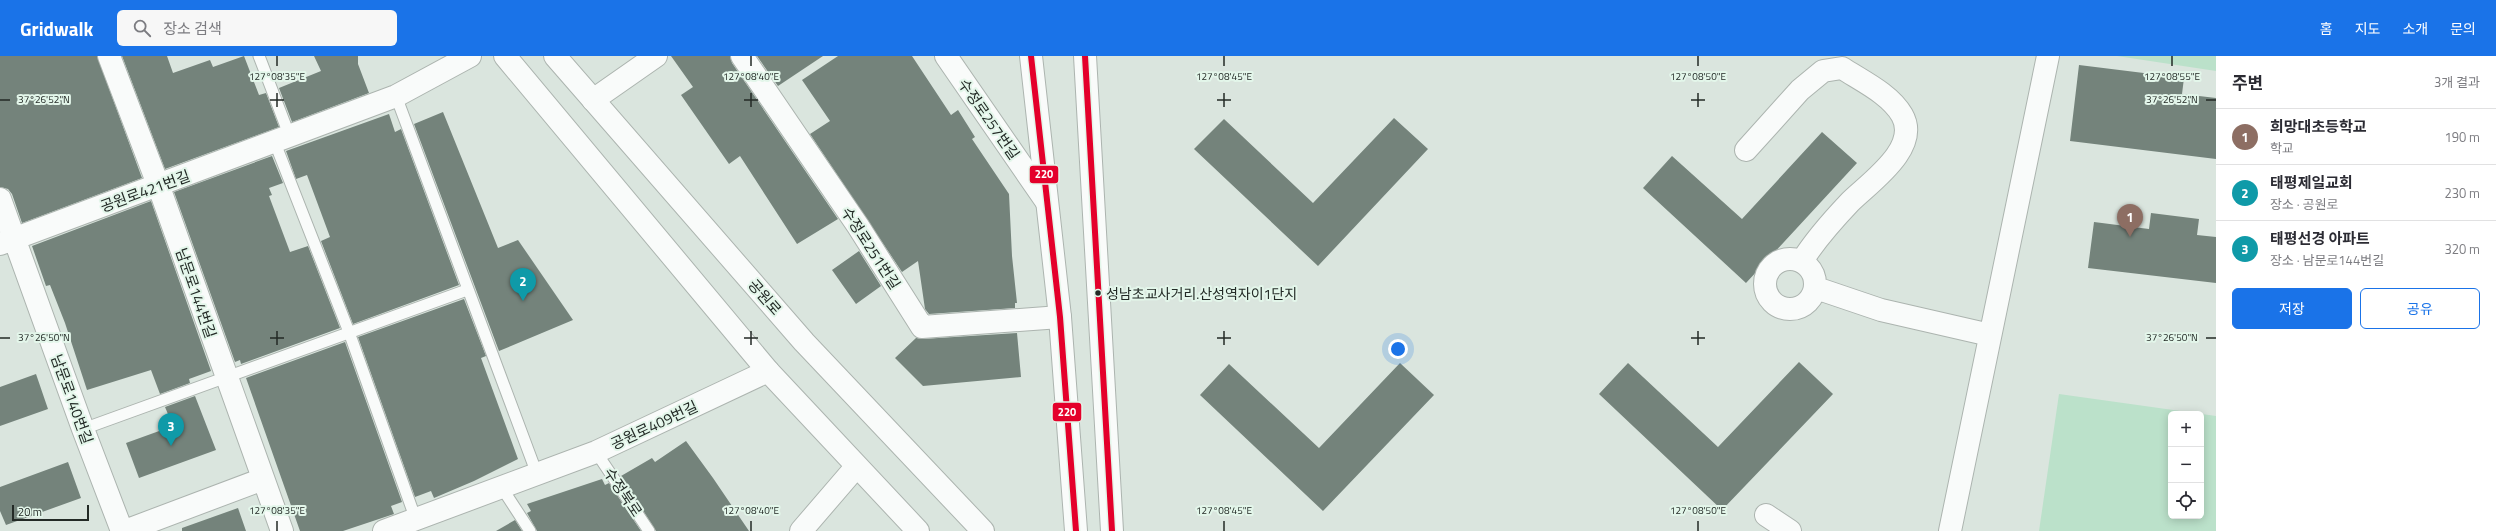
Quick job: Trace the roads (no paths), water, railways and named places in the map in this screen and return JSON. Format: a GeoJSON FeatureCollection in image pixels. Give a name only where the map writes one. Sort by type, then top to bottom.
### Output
{"type":"FeatureCollection","features":[{"type":"Feature","properties":{"kind":"street","name":"남문로144번길"},"geometry":{"type":"LineString","coordinates":[[109,56],[159,187],[282,531]]}},
{"type":"Feature","properties":{"kind":"street","name":"공원로421번길"},"geometry":{"type":"LineString","coordinates":[[7,242],[159,187],[396,96],[470,56]]}},
{"type":"Feature","properties":{"kind":"street"},"geometry":{"type":"LineString","coordinates":[[505,56],[768,371],[856,467],[918,531]]}},
{"type":"Feature","properties":{"kind":"street","name":"공원로"},"geometry":{"type":"LineString","coordinates":[[555,56],[804,342],[983,531]]}},
{"type":"Feature","properties":{"kind":"street"},"geometry":{"type":"LineString","coordinates":[[593,100],[656,56]]}},
{"type":"Feature","properties":{"kind":"street","name":"수정로251번길"},"geometry":{"type":"LineString","coordinates":[[742,56],[858,226],[922,327],[1060,317]]}},
{"type":"Feature","properties":{"kind":"street","name":"수정로257번길"},"geometry":{"type":"LineString","coordinates":[[946,56],[1046,201]]}},
{"type":"Feature","properties":{"kind":"street"},"geometry":{"type":"LineString","coordinates":[[1031,56],[1060,317],[1076,531]]}},
{"type":"Feature","properties":{"kind":"street"},"geometry":{"type":"LineString","coordinates":[[1085,56],[1112,531]]}},
{"type":"Feature","properties":{"kind":"street"},"geometry":{"type":"LineString","coordinates":[[1950,531],[2048,56]]}},
{"type":"Feature","properties":{"kind":"street"},"geometry":{"type":"LineString","coordinates":[[1746,150],[1800,90],[1823,71],[1842,68],[1894,105],[1902,114],[1905,121],[1906,137],[1899,152],[1888,167],[1850,202],[1814,241],[1802,261]]}},
{"type":"Feature","properties":{"kind":"street","name":"남문로140번길"},"geometry":{"type":"LineString","coordinates":[[0,199],[7,242],[124,531]]}},
{"type":"Feature","properties":{"kind":"street"},"geometry":{"type":"LineString","coordinates":[[1786,259],[1802,261],[1813,272],[1816,288],[1807,303],[1792,309],[1776,304],[1768,295],[1765,282],[1772,267],[1786,259]]}},
{"type":"Feature","properties":{"kind":"street"},"geometry":{"type":"LineString","coordinates":[[1816,288],[1881,310],[1990,335]]}},
{"type":"Feature","properties":{"kind":"street","name":"공원로409번길"},"geometry":{"type":"LineString","coordinates":[[403,526],[596,452],[768,371]]}},
{"type":"Feature","properties":{"kind":"street"},"geometry":{"type":"LineString","coordinates":[[801,531],[856,467]]}},
{"type":"Feature","properties":{"kind":"street"},"geometry":{"type":"LineString","coordinates":[[124,531],[263,479]]}},
{"type":"Feature","properties":{"kind":"street"},"geometry":{"type":"LineString","coordinates":[[1766,515],[1790,531]]}},
{"type":"Feature","properties":{"kind":"lane"},"geometry":{"type":"LineString","coordinates":[[259,56],[283,140],[349,332]]}},
{"type":"Feature","properties":{"kind":"lane"},"geometry":{"type":"LineString","coordinates":[[396,96],[536,474]]}},
{"type":"Feature","properties":{"kind":"lane"},"geometry":{"type":"LineString","coordinates":[[83,429],[467,290]]}},
{"type":"Feature","properties":{"kind":"lane","name":"공원로409번길"},"geometry":{"type":"LineString","coordinates":[[349,332],[403,526]]}},
{"type":"Feature","properties":{"kind":"lane","name":"수정북로"},"geometry":{"type":"LineString","coordinates":[[596,452],[649,531]]}},
{"type":"Feature","properties":{"kind":"lane"},"geometry":{"type":"LineString","coordinates":[[502,488],[530,531]]}},
{"type":"Feature","properties":{"kind":"place","name":"희망대초등학교"},"geometry":{"type":"Point","coordinates":[2130,237]}},
{"type":"Feature","properties":{"kind":"place","name":"성남초교사거리.산성역자이1단지"},"geometry":{"type":"Point","coordinates":[1098,293]}},
{"type":"Feature","properties":{"kind":"place","name":"태평제일교회"},"geometry":{"type":"Point","coordinates":[523,301]}},
{"type":"Feature","properties":{"kind":"place","name":"태평선경 아파트"},"geometry":{"type":"Point","coordinates":[171,446]}}]}
